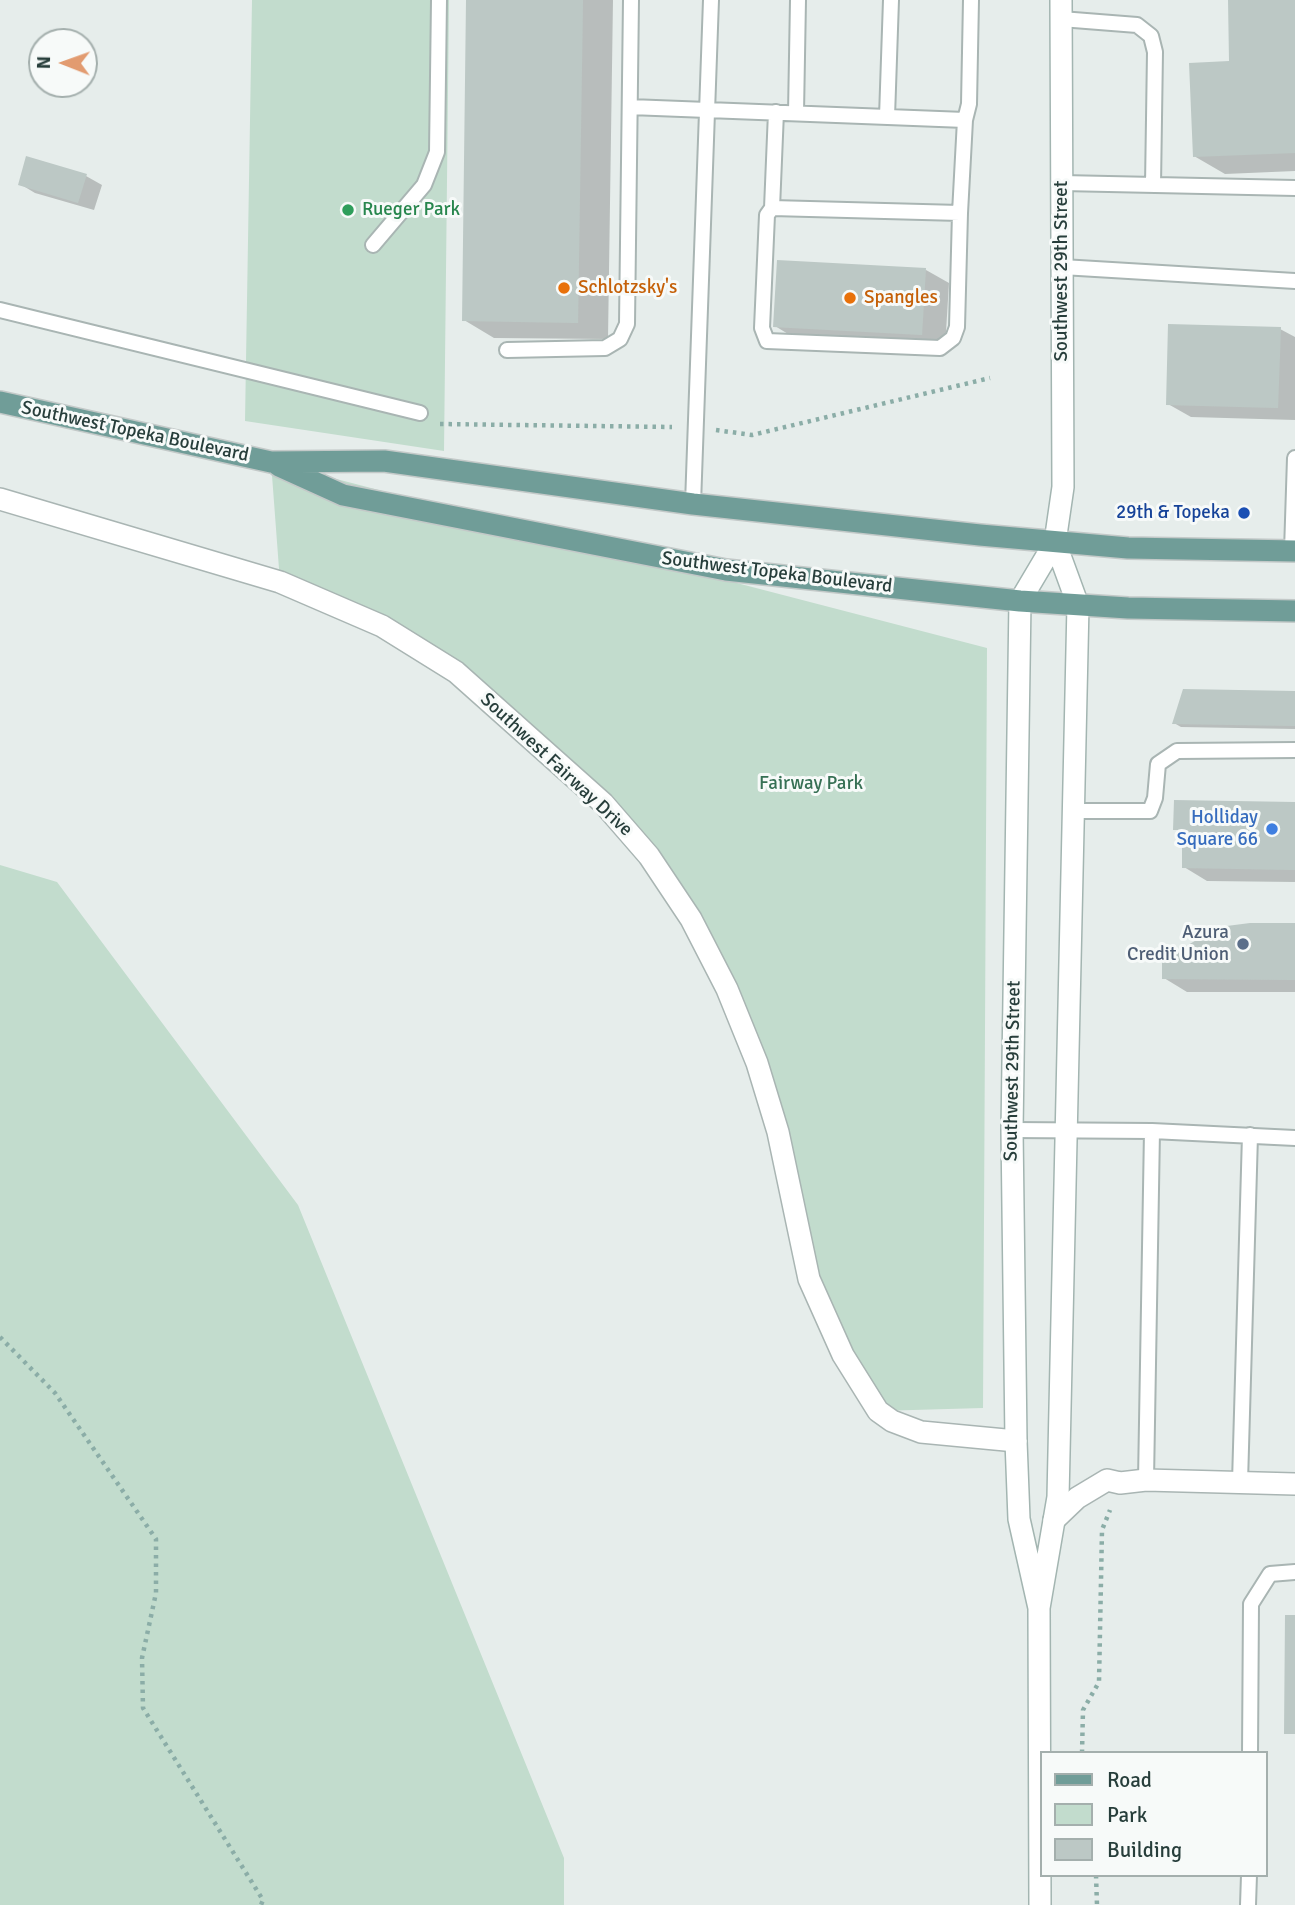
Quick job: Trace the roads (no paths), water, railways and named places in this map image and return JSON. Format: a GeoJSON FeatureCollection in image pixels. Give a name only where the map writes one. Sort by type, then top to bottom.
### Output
{"type":"FeatureCollection","features":[{"type":"Feature","properties":{"kind":"main road","name":"Southwest 29th Street"},"geometry":{"type":"LineString","coordinates":[[1039,1608],[1018,1519],[1012,1130],[1020,601],[1055,542],[1063,487],[1061,10]]}},
{"type":"Feature","properties":{"kind":"main road","name":"Southwest Topeka Boulevard"},"geometry":{"type":"LineString","coordinates":[[0,402],[271,462],[344,495],[665,560],[738,572],[1077,605],[1295,611]]}},
{"type":"Feature","properties":{"kind":"main road","name":"Southwest Topeka Boulevard"},"geometry":{"type":"LineString","coordinates":[[271,462],[384,461],[693,504],[1055,542],[1128,548],[1294,551]]}},
{"type":"Feature","properties":{"kind":"main road","name":"Southwest Fairway Drive"},"geometry":{"type":"LineString","coordinates":[[0,499],[280,582],[382,626],[456,672],[603,803],[649,856],[677,898],[727,989],[757,1063],[778,1132],[809,1279],[843,1354],[878,1411],[892,1421],[921,1432],[1016,1441]]}},
{"type":"Feature","properties":{"kind":"main road","name":"Southwest 29th Street"},"geometry":{"type":"LineString","coordinates":[[1040,1905],[1039,1608],[1058,1497],[1077,605],[1055,542]]}},
{"type":"Feature","properties":{"kind":"main road"},"geometry":{"type":"LineString","coordinates":[[1054,1520],[1077,1498],[1107,1480],[1120,1483],[1146,1480],[1295,1484]]}},
{"type":"Feature","properties":{"kind":"lane"},"geometry":{"type":"LineString","coordinates":[[373,245],[424,185],[437,152],[439,0]]}},
{"type":"Feature","properties":{"kind":"lane"},"geometry":{"type":"LineString","coordinates":[[508,350],[605,348],[620,339],[627,324],[631,0]]}},
{"type":"Feature","properties":{"kind":"lane"},"geometry":{"type":"LineString","coordinates":[[693,504],[712,0]]}},
{"type":"Feature","properties":{"kind":"lane"},"geometry":{"type":"LineString","coordinates":[[796,113],[798,0]]}},
{"type":"Feature","properties":{"kind":"lane"},"geometry":{"type":"LineString","coordinates":[[887,117],[891,0]]}},
{"type":"Feature","properties":{"kind":"lane"},"geometry":{"type":"LineString","coordinates":[[776,112],[772,208],[767,215],[762,316],[762,328],[767,341],[940,348],[953,338],[957,327],[965,120],[970,104],[971,0]]}},
{"type":"Feature","properties":{"kind":"lane"},"geometry":{"type":"LineString","coordinates":[[1061,10],[1136,24],[1151,36],[1155,52],[1153,185]]}},
{"type":"Feature","properties":{"kind":"lane"},"geometry":{"type":"LineString","coordinates":[[630,107],[965,120]]}},
{"type":"Feature","properties":{"kind":"lane"},"geometry":{"type":"LineString","coordinates":[[1062,183],[1295,188]]}},
{"type":"Feature","properties":{"kind":"lane"},"geometry":{"type":"LineString","coordinates":[[772,208],[960,213]]}},
{"type":"Feature","properties":{"kind":"lane"},"geometry":{"type":"LineString","coordinates":[[1062,267],[1295,281]]}},
{"type":"Feature","properties":{"kind":"lane"},"geometry":{"type":"LineString","coordinates":[[0,310],[420,414]]}},
{"type":"Feature","properties":{"kind":"lane"},"geometry":{"type":"LineString","coordinates":[[1294,551],[1295,458]]}},
{"type":"Feature","properties":{"kind":"lane"},"geometry":{"type":"LineString","coordinates":[[1074,811],[1150,811],[1155,798],[1158,764],[1177,751],[1295,750]]}},
{"type":"Feature","properties":{"kind":"lane"},"geometry":{"type":"LineString","coordinates":[[1012,1130],[1152,1131],[1295,1138]]}},
{"type":"Feature","properties":{"kind":"lane"},"geometry":{"type":"LineString","coordinates":[[1146,1480],[1152,1131]]}},
{"type":"Feature","properties":{"kind":"lane"},"geometry":{"type":"LineString","coordinates":[[1240,1482],[1250,1136]]}},
{"type":"Feature","properties":{"kind":"lane"},"geometry":{"type":"LineString","coordinates":[[1250,1751],[1251,1604],[1270,1574],[1295,1572]]}},
{"type":"Feature","properties":{"kind":"lane"},"geometry":{"type":"LineString","coordinates":[[1248,1877],[1248,1905]]}},
{"type":"Feature","properties":{"kind":"place","name":"Rueger Park"},"geometry":{"type":"Point","coordinates":[348,210]}},
{"type":"Feature","properties":{"kind":"place","name":"Schlotzsky's"},"geometry":{"type":"Point","coordinates":[564,288]}},
{"type":"Feature","properties":{"kind":"place","name":"Spangles"},"geometry":{"type":"Point","coordinates":[850,298]}},
{"type":"Feature","properties":{"kind":"place","name":"29th & Topeka"},"geometry":{"type":"Point","coordinates":[1244,513]}},
{"type":"Feature","properties":{"kind":"place","name":"Holliday Square 66"},"geometry":{"type":"Point","coordinates":[1272,829]}},
{"type":"Feature","properties":{"kind":"place","name":"Azura Credit Union"},"geometry":{"type":"Point","coordinates":[1243,944]}},
{"type":"Feature","properties":{"kind":"park label","name":"Fairway Park"},"geometry":{"type":"Point","coordinates":[811,784]}}]}
